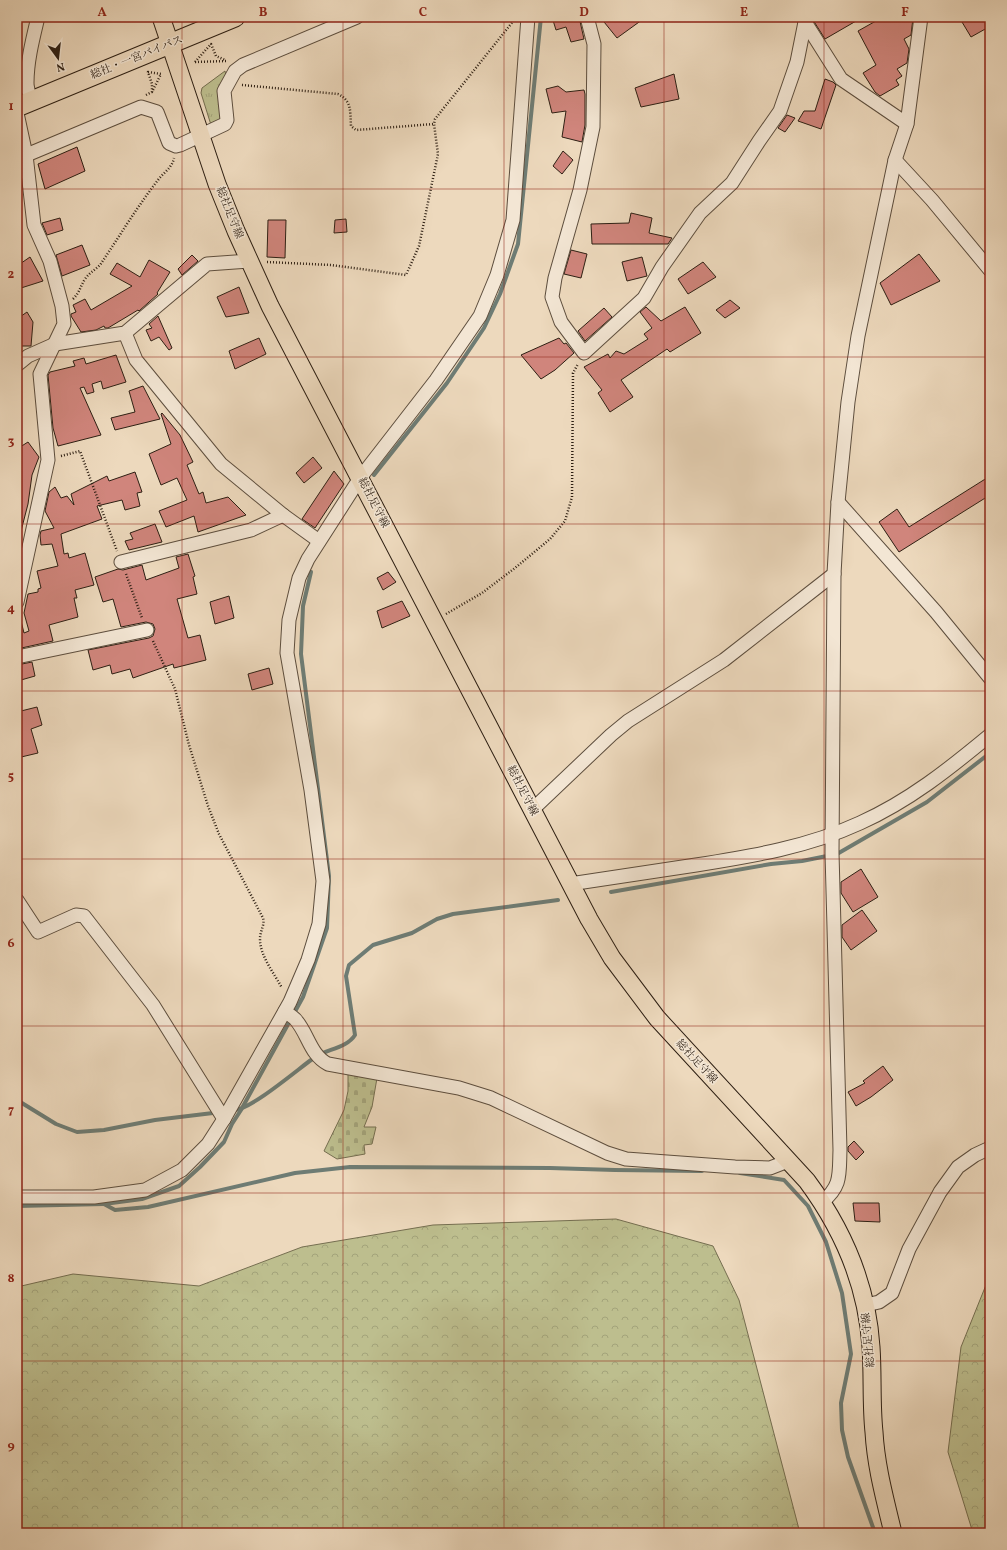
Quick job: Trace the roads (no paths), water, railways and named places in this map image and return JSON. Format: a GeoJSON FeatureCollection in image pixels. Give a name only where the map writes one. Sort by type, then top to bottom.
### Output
{"type":"FeatureCollection","features":[{"type":"Feature","properties":{"kind":"highway","name":"総社・一宮バイパス"},"geometry":{"type":"LineString","coordinates":[[23,101],[170,45],[235,17]]}},
{"type":"Feature","properties":{"kind":"main road","name":"総社足守線"},"geometry":{"type":"LineString","coordinates":[[161,17],[217,184],[249,261],[270,306],[589,919],[612,958],[643,1000],[676,1040],[807,1181],[839,1230],[860,1282],[866,1305],[871,1347],[874,1432],[878,1473],[893,1533]]}},
{"type":"Feature","properties":{"kind":"street"},"geometry":{"type":"LineString","coordinates":[[17,602],[20,567],[48,460],[40,374],[64,324],[62,306],[50,261],[34,225],[22,157],[23,101],[38,17]]}},
{"type":"Feature","properties":{"kind":"street"},"geometry":{"type":"LineString","coordinates":[[22,157],[141,107],[157,112],[169,142],[176,146],[200,136],[225,124],[227,120],[224,91],[235,71],[243,65],[357,17]]}},
{"type":"Feature","properties":{"kind":"street"},"geometry":{"type":"LineString","coordinates":[[17,1196],[94,1197],[145,1190],[182,1170],[208,1144],[290,1012],[319,924],[323,881],[311,790],[287,653],[289,620],[298,578],[319,541],[360,478],[436,380],[480,316],[497,275],[514,220],[528,17]]}},
{"type":"Feature","properties":{"kind":"street"},"geometry":{"type":"LineString","coordinates":[[587,17],[594,44],[593,128],[580,190],[555,278],[552,297],[561,322],[584,353],[644,298],[662,267],[700,213],[732,182],[780,110],[797,62],[805,20]]}},
{"type":"Feature","properties":{"kind":"street"},"geometry":{"type":"LineString","coordinates":[[822,1202],[830,1196],[836,1188],[839,1177],[840,1150],[832,857],[834,574],[838,502],[848,402],[858,336],[895,160],[907,124],[921,17]]}},
{"type":"Feature","properties":{"kind":"street"},"geometry":{"type":"LineString","coordinates":[[805,20],[841,79],[907,124]]}},
{"type":"Feature","properties":{"kind":"street"},"geometry":{"type":"LineString","coordinates":[[17,74],[23,101]]}},
{"type":"Feature","properties":{"kind":"street"},"geometry":{"type":"LineString","coordinates":[[895,160],[932,200],[990,270]]}},
{"type":"Feature","properties":{"kind":"street"},"geometry":{"type":"LineString","coordinates":[[17,364],[28,356],[55,344],[125,333],[207,264],[249,261]]}},
{"type":"Feature","properties":{"kind":"street"},"geometry":{"type":"LineString","coordinates":[[125,333],[136,360],[221,464],[283,515],[319,541]]}},
{"type":"Feature","properties":{"kind":"street"},"geometry":{"type":"LineString","coordinates":[[838,502],[936,612],[990,678]]}},
{"type":"Feature","properties":{"kind":"street"},"geometry":{"type":"LineString","coordinates":[[121,562],[251,530],[283,515]]}},
{"type":"Feature","properties":{"kind":"street"},"geometry":{"type":"LineString","coordinates":[[532,810],[611,735],[628,721],[724,660],[834,574]]}},
{"type":"Feature","properties":{"kind":"street"},"geometry":{"type":"LineString","coordinates":[[17,657],[147,630]]}},
{"type":"Feature","properties":{"kind":"street"},"geometry":{"type":"LineString","coordinates":[[570,884],[766,854],[800,846],[832,835],[860,824],[920,791],[946,772],[990,735]]}},
{"type":"Feature","properties":{"kind":"street"},"geometry":{"type":"LineString","coordinates":[[17,900],[38,932],[76,915],[84,916],[153,1005],[224,1119]]}},
{"type":"Feature","properties":{"kind":"street"},"geometry":{"type":"LineString","coordinates":[[290,1012],[318,1056],[328,1064],[459,1088],[491,1098],[607,1153],[626,1159],[735,1168],[770,1168],[788,1161]]}},
{"type":"Feature","properties":{"kind":"street"},"geometry":{"type":"LineString","coordinates":[[866,1305],[879,1302],[892,1293],[909,1249],[940,1192],[958,1167],[975,1155],[990,1148]]}},
{"type":"Feature","properties":{"kind":"waterway"},"geometry":{"type":"LineString","coordinates":[[374,475],[447,383],[484,328],[500,294],[518,244],[541,17]]}},
{"type":"Feature","properties":{"kind":"waterway"},"geometry":{"type":"LineString","coordinates":[[17,1206],[104,1204],[142,1199],[179,1186],[224,1142],[232,1124],[303,997],[327,928],[329,876],[301,654],[303,606],[311,572]]}},
{"type":"Feature","properties":{"kind":"waterway"},"geometry":{"type":"LineString","coordinates":[[611,892],[837,854],[927,802],[990,753]]}},
{"type":"Feature","properties":{"kind":"waterway"},"geometry":{"type":"LineString","coordinates":[[235,1110],[253,1103],[315,1057],[342,1046],[355,1035],[346,976],[349,965],[373,945],[412,933],[437,919],[453,914],[558,900]]}},
{"type":"Feature","properties":{"kind":"waterway"},"geometry":{"type":"LineString","coordinates":[[17,1100],[56,1124],[77,1132],[104,1130],[155,1120],[213,1113]]}},
{"type":"Feature","properties":{"kind":"waterway"},"geometry":{"type":"LineString","coordinates":[[104,1204],[115,1210],[148,1207],[295,1173],[350,1167],[550,1168],[702,1171]]}},
{"type":"Feature","properties":{"kind":"waterway"},"geometry":{"type":"LineString","coordinates":[[740,1173],[784,1180],[808,1206],[826,1242],[842,1293],[851,1354],[841,1403],[842,1430],[848,1457],[875,1533]]}}]}
